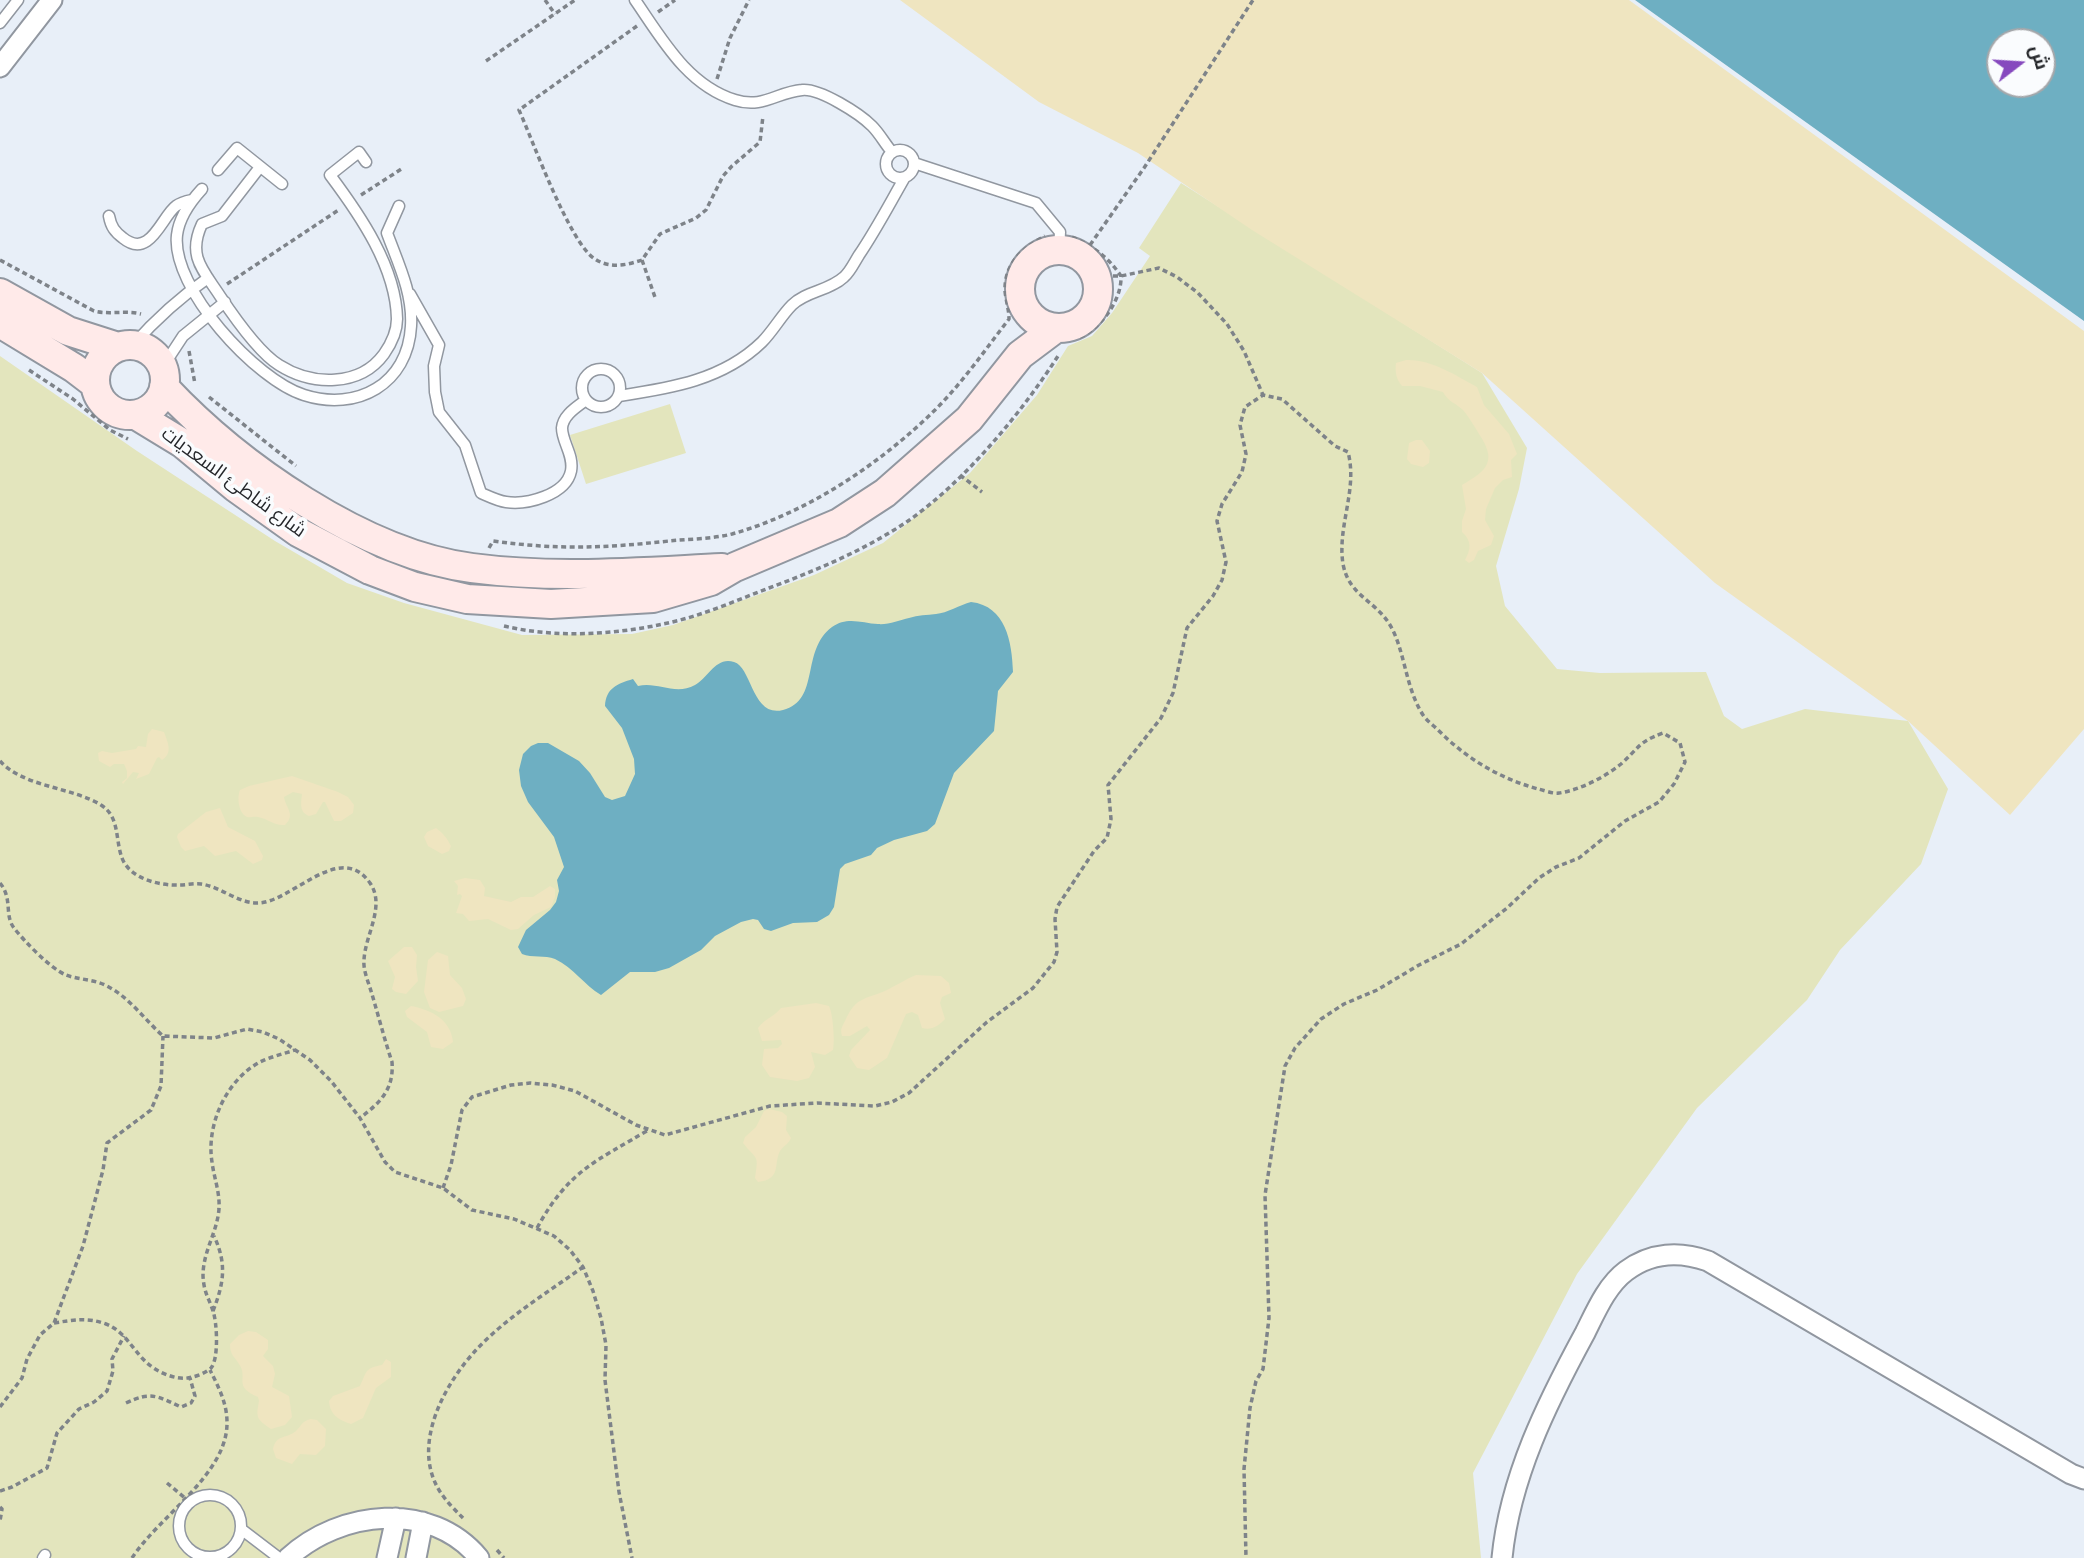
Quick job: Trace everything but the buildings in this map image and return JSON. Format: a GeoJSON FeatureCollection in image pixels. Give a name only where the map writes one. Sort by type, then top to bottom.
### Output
{"type":"FeatureCollection","features":[{"type":"Feature","properties":{"kind":"street"},"geometry":{"type":"LineString","coordinates":[[0,67],[52,0]]}},
{"type":"Feature","properties":{"kind":"street"},"geometry":{"type":"LineString","coordinates":[[1060,241],[1071,252],[1109,276]]}},
{"type":"Feature","properties":{"kind":"street","name":"شارع شاطئ السعديات"},"geometry":{"type":"LineString","coordinates":[[134,428],[182,443],[235,487],[299,532],[370,569],[415,587],[467,599],[507,613],[551,604],[653,598],[711,581],[735,567],[839,523],[886,493],[970,419],[1020,355],[1028,331],[1020,287],[1022,276],[1037,257],[1060,241]]}},
{"type":"Feature","properties":{"kind":"street","name":"شارع شاطئ السعديات"},"geometry":{"type":"LineString","coordinates":[[1020,355],[1062,339],[1092,311],[1099,288],[1109,276]]}},
{"type":"Feature","properties":{"kind":"street"},"geometry":{"type":"LineString","coordinates":[[0,293],[68,331],[151,352],[163,377],[154,405],[134,428],[124,415],[105,405],[95,384],[95,372],[100,361],[108,353],[126,346]]}},
{"type":"Feature","properties":{"kind":"street"},"geometry":{"type":"LineString","coordinates":[[1026,310],[1062,339]]}},
{"type":"Feature","properties":{"kind":"street"},"geometry":{"type":"LineString","coordinates":[[0,323],[74,368],[95,384]]}},
{"type":"Feature","properties":{"kind":"street","name":"شارع شاطئ السعديات"},"geometry":{"type":"LineString","coordinates":[[163,377],[226,446],[270,480],[334,519],[410,552],[468,568],[548,575],[735,567]]}},
{"type":"Feature","properties":{"kind":"street"},"geometry":{"type":"LineString","coordinates":[[507,613],[515,572]]}},
{"type":"Feature","properties":{"kind":"street"},"geometry":{"type":"LineString","coordinates":[[1502,1558],[1509,1507],[1517,1481],[1551,1399],[1575,1350],[1615,1280],[1635,1265],[1659,1256],[1684,1255],[1708,1261],[2080,1480]]}},
{"type":"Feature","properties":{"kind":"street"},"geometry":{"type":"LineString","coordinates":[[387,1558],[396,1518]]}},
{"type":"Feature","properties":{"kind":"street"},"geometry":{"type":"LineString","coordinates":[[288,1558],[303,1545],[336,1528],[371,1519],[396,1518],[423,1522],[486,1552]]}},
{"type":"Feature","properties":{"kind":"street"},"geometry":{"type":"LineString","coordinates":[[416,1558],[423,1522]]}},
{"type":"Feature","properties":{"kind":"lane"},"geometry":{"type":"LineString","coordinates":[[0,23],[18,0]]}},
{"type":"Feature","properties":{"kind":"lane"},"geometry":{"type":"LineString","coordinates":[[635,0],[681,65],[696,80],[738,101],[762,103],[803,89],[815,91],[858,115],[873,127],[892,152]]}},
{"type":"Feature","properties":{"kind":"lane"},"geometry":{"type":"LineString","coordinates":[[218,170],[237,148],[282,184]]}},
{"type":"Feature","properties":{"kind":"lane"},"geometry":{"type":"LineString","coordinates":[[619,396],[663,390],[712,376],[735,364],[762,342],[791,306],[801,298],[834,285],[845,277],[905,177],[912,171],[912,156],[906,150],[899,149],[892,152],[886,167],[890,174],[898,178],[905,177]]}},
{"type":"Feature","properties":{"kind":"lane"},"geometry":{"type":"LineString","coordinates":[[260,167],[222,216],[202,224],[194,241],[198,263],[263,352],[278,365],[297,374],[323,381],[355,377],[375,366],[391,345],[397,320],[391,285],[374,246],[330,175],[359,152],[366,162]]}},
{"type":"Feature","properties":{"kind":"lane"},"geometry":{"type":"LineString","coordinates":[[914,163],[1036,203],[1060,241]]}},
{"type":"Feature","properties":{"kind":"lane"},"geometry":{"type":"LineString","coordinates":[[202,188],[192,200],[177,235],[181,264],[192,289],[232,344],[252,364],[303,395],[331,401],[351,399],[372,392],[390,378],[409,342],[411,324],[408,290]]}},
{"type":"Feature","properties":{"kind":"lane"},"geometry":{"type":"LineString","coordinates":[[109,216],[111,226],[117,233],[128,242],[138,244],[148,241],[176,206],[192,200]]}},
{"type":"Feature","properties":{"kind":"lane"},"geometry":{"type":"LineString","coordinates":[[399,206],[387,233],[408,290],[439,345],[434,366],[439,412],[465,445],[481,493],[506,502],[527,502],[542,498],[562,487],[571,472],[570,452],[562,429],[567,414],[586,400]]}},
{"type":"Feature","properties":{"kind":"lane"},"geometry":{"type":"LineString","coordinates":[[126,346],[208,278]]}},
{"type":"Feature","properties":{"kind":"lane"},"geometry":{"type":"LineString","coordinates":[[163,377],[183,335],[225,302]]}},
{"type":"Feature","properties":{"kind":"lane"},"geometry":{"type":"LineString","coordinates":[[607,369],[614,373],[621,388],[619,396],[608,406],[600,407],[586,400],[582,384],[591,371],[607,369]]}},
{"type":"Feature","properties":{"kind":"lane"},"geometry":{"type":"LineString","coordinates":[[206,1495],[224,1498],[237,1511],[241,1529],[234,1545],[222,1557],[201,1556],[186,1545],[179,1528],[183,1510],[197,1497],[206,1495]]}},
{"type":"Feature","properties":{"kind":"lane"},"geometry":{"type":"LineString","coordinates":[[241,1529],[279,1558]]}},
{"type":"Feature","properties":{"kind":"path"},"geometry":{"type":"LineString","coordinates":[[545,0],[555,14]]}},
{"type":"Feature","properties":{"kind":"path"},"geometry":{"type":"LineString","coordinates":[[486,61],[575,0]]}},
{"type":"Feature","properties":{"kind":"path"},"geometry":{"type":"LineString","coordinates":[[675,0],[519,110],[572,232],[587,254],[598,261],[616,265],[642,260],[660,234],[696,218],[706,210],[723,176],[760,142],[763,130],[762,103]]}},
{"type":"Feature","properties":{"kind":"path"},"geometry":{"type":"LineString","coordinates":[[713,90],[730,38],[749,0]]}},
{"type":"Feature","properties":{"kind":"path"},"geometry":{"type":"LineString","coordinates":[[1090,245],[1144,169],[1253,0]]}},
{"type":"Feature","properties":{"kind":"path"},"geometry":{"type":"LineString","coordinates":[[217,291],[403,167]]}},
{"type":"Feature","properties":{"kind":"path"},"geometry":{"type":"LineString","coordinates":[[507,613],[526,631],[625,631],[665,624],[797,578],[876,541],[909,520],[960,475],[1032,396],[1062,339],[1082,336],[1101,321],[1117,296],[1109,276],[1112,262],[1090,245],[1060,241]]}},
{"type":"Feature","properties":{"kind":"path"},"geometry":{"type":"LineString","coordinates":[[642,260],[656,300]]}},
{"type":"Feature","properties":{"kind":"path"},"geometry":{"type":"LineString","coordinates":[[1109,276],[1159,268],[1177,277],[1198,293],[1227,324],[1244,351],[1263,395]]}},
{"type":"Feature","properties":{"kind":"path"},"geometry":{"type":"LineString","coordinates":[[25,367],[73,399],[110,429],[134,428]]}},
{"type":"Feature","properties":{"kind":"path"},"geometry":{"type":"LineString","coordinates":[[443,1188],[462,1110],[472,1097],[487,1090],[530,1083],[564,1088],[575,1091],[636,1125],[665,1135],[770,1106],[876,1106],[892,1102],[909,1093],[986,1021],[1033,988],[1054,962],[1057,951],[1057,906],[1094,851],[1107,838],[1111,819],[1108,785],[1161,718],[1173,693],[1187,628],[1213,596],[1222,580],[1226,562],[1217,521],[1222,504],[1242,472],[1246,454],[1240,425],[1245,407],[1263,395],[1282,399],[1335,446],[1348,453],[1352,466],[1351,486],[1342,544],[1343,564],[1349,583],[1362,598],[1383,613],[1394,630],[1409,685],[1424,716],[1446,738],[1481,766],[1514,782],[1557,794],[1593,782],[1620,765],[1644,740],[1663,733],[1680,743],[1685,762],[1674,783],[1659,802],[1625,821],[1580,858],[1556,867],[1539,878],[1507,908],[1461,944],[1377,990],[1343,1004],[1321,1019],[1295,1048],[1285,1066],[1265,1195],[1269,1318],[1263,1369],[1256,1381],[1250,1408],[1244,1469],[1246,1558]]}},
{"type":"Feature","properties":{"kind":"path"},"geometry":{"type":"LineString","coordinates":[[960,475],[982,492]]}},
{"type":"Feature","properties":{"kind":"path"},"geometry":{"type":"LineString","coordinates":[[0,761],[7,769],[85,797],[104,807],[114,820],[122,858],[130,870],[163,885],[200,883],[240,900],[257,904],[276,899],[320,873],[343,868],[361,873],[372,886],[376,911],[365,945],[363,964],[393,1062],[393,1074],[390,1089],[379,1103],[360,1118]]}},
{"type":"Feature","properties":{"kind":"path"},"geometry":{"type":"LineString","coordinates":[[0,883],[9,902],[9,918],[14,928],[50,965],[63,974],[92,980],[113,989],[163,1036],[214,1038],[247,1029],[263,1032],[310,1060],[331,1081],[360,1118],[385,1162],[395,1172],[443,1188],[472,1210],[514,1219],[537,1228],[554,1236],[570,1250],[583,1267],[593,1291],[606,1345],[604,1380],[618,1492],[632,1558]]}},
{"type":"Feature","properties":{"kind":"path"},"geometry":{"type":"LineString","coordinates":[[0,1407],[22,1378],[27,1359],[40,1335],[54,1323],[83,1246],[103,1170],[107,1143],[151,1110],[161,1086],[163,1036]]}},
{"type":"Feature","properties":{"kind":"path"},"geometry":{"type":"LineString","coordinates":[[54,1323],[83,1318],[108,1325],[124,1336],[154,1369],[172,1376],[190,1378],[210,1370],[215,1362],[216,1341],[213,1311],[206,1298],[203,1275],[205,1252],[214,1236],[219,1209],[218,1184],[212,1164],[211,1146],[221,1107],[229,1089],[244,1073],[260,1062],[295,1050]]}},
{"type":"Feature","properties":{"kind":"path"},"geometry":{"type":"LineString","coordinates":[[537,1228],[551,1202],[578,1173],[593,1161],[650,1129]]}},
{"type":"Feature","properties":{"kind":"path"},"geometry":{"type":"LineString","coordinates":[[213,1311],[223,1287],[222,1253],[214,1236]]}},
{"type":"Feature","properties":{"kind":"path"},"geometry":{"type":"LineString","coordinates":[[463,1518],[438,1489],[432,1471],[430,1434],[443,1397],[458,1372],[498,1329],[583,1267]]}},
{"type":"Feature","properties":{"kind":"path"},"geometry":{"type":"LineString","coordinates":[[0,1491],[47,1468],[57,1433],[79,1409],[94,1402],[107,1391],[113,1371],[112,1359],[124,1336]]}},
{"type":"Feature","properties":{"kind":"path"},"geometry":{"type":"LineString","coordinates":[[132,1558],[145,1539],[185,1498],[220,1456],[226,1439],[227,1419],[221,1394],[210,1370]]}},
{"type":"Feature","properties":{"kind":"path"},"geometry":{"type":"LineString","coordinates":[[125,1403],[141,1396],[153,1395],[181,1407],[191,1403],[195,1396],[190,1378]]}},
{"type":"Feature","properties":{"kind":"path"},"geometry":{"type":"LineString","coordinates":[[167,1483],[185,1498]]}},
{"type":"Feature","properties":{"kind":"path"},"geometry":{"type":"LineString","coordinates":[[0,1507],[0,1521]]}},
{"type":"Feature","properties":{"kind":"path"},"geometry":{"type":"LineString","coordinates":[[486,1552],[504,1558]]}},
{"type":"Feature","properties":{"kind":"green space"},"geometry":{"type":"Polygon","coordinates":[[[1181,183],[1482,373],[1527,448],[1519,489],[1496,566],[1505,606],[1557,669],[1600,673],[1706,672],[1724,716],[1742,729],[1805,709],[1908,721],[1948,789],[1921,864],[1840,950],[1807,1000],[1697,1108],[1577,1274],[1473,1473],[1481,1558],[0,1558],[0,356],[137,451],[275,541],[347,583],[404,603],[522,635],[632,634],[673,625],[814,575],[883,543],[970,473],[1037,395],[1068,346],[1092,336],[1112,313],[1150,256],[1139,248],[1181,183]]]}},
{"type":"Feature","properties":{"kind":"green space"},"geometry":{"type":"Polygon","coordinates":[[[670,404],[686,453],[586,484],[570,435],[670,404]]]}},
{"type":"Feature","properties":{"kind":"sand"},"geometry":{"type":"Polygon","coordinates":[[[900,0],[1629,0],[2084,331],[2084,729],[2010,815],[1908,721],[1715,583],[1482,373],[1252,230],[1138,153],[1039,102],[900,0]]]}},
{"type":"Feature","properties":{"kind":"sand"},"geometry":{"type":"Polygon","coordinates":[[[1406,360],[1434,365],[1477,387],[1484,405],[1509,434],[1517,454],[1511,460],[1512,477],[1503,480],[1495,488],[1486,509],[1485,520],[1494,536],[1491,545],[1478,551],[1474,560],[1469,563],[1465,560],[1469,542],[1462,532],[1466,509],[1462,485],[1484,469],[1488,451],[1465,413],[1443,392],[1420,386],[1402,386],[1396,375],[1396,363],[1406,360]]]}},
{"type":"Feature","properties":{"kind":"sand"},"geometry":{"type":"Polygon","coordinates":[[[1422,440],[1430,451],[1429,463],[1423,467],[1411,464],[1407,459],[1409,443],[1422,440]]]}},
{"type":"Feature","properties":{"kind":"sand"},"geometry":{"type":"Polygon","coordinates":[[[152,729],[164,732],[168,754],[162,760],[157,758],[149,774],[136,779],[139,773],[133,772],[123,784],[127,778],[124,764],[110,767],[99,761],[98,753],[146,747],[148,734],[152,729]]]}},
{"type":"Feature","properties":{"kind":"sand"},"geometry":{"type":"Polygon","coordinates":[[[292,776],[348,797],[354,805],[353,813],[341,821],[334,821],[323,802],[316,814],[309,816],[302,810],[302,794],[293,792],[284,797],[290,814],[285,825],[244,815],[240,808],[240,790],[292,776]]]}},
{"type":"Feature","properties":{"kind":"sand"},"geometry":{"type":"Polygon","coordinates":[[[220,808],[228,827],[255,841],[263,856],[262,860],[253,864],[236,851],[215,856],[204,846],[185,851],[181,847],[178,834],[206,812],[220,808]]]}},
{"type":"Feature","properties":{"kind":"sand"},"geometry":{"type":"Polygon","coordinates":[[[436,828],[451,846],[449,851],[442,854],[428,846],[424,837],[427,832],[436,828]]]}},
{"type":"Feature","properties":{"kind":"sand"},"geometry":{"type":"Polygon","coordinates":[[[465,878],[480,880],[485,888],[484,896],[511,902],[521,897],[533,897],[550,886],[555,889],[555,897],[551,907],[534,915],[518,929],[511,930],[488,919],[469,921],[463,914],[456,913],[462,896],[457,895],[458,886],[454,881],[465,878]]]}},
{"type":"Feature","properties":{"kind":"sand"},"geometry":{"type":"Polygon","coordinates":[[[404,947],[412,947],[417,955],[418,981],[406,994],[392,989],[395,977],[388,961],[404,947]]]}},
{"type":"Feature","properties":{"kind":"sand"},"geometry":{"type":"Polygon","coordinates":[[[437,952],[448,956],[450,975],[462,988],[466,999],[463,1006],[439,1012],[430,1008],[424,992],[428,960],[437,952]]]}},
{"type":"Feature","properties":{"kind":"sand"},"geometry":{"type":"Polygon","coordinates":[[[916,975],[941,976],[949,983],[951,993],[942,997],[940,1003],[945,1019],[935,1027],[925,1029],[922,1028],[918,1015],[912,1012],[906,1014],[887,1058],[869,1070],[857,1068],[849,1056],[851,1050],[870,1030],[867,1026],[850,1036],[842,1036],[842,1028],[849,1013],[862,1000],[916,975]]]}},
{"type":"Feature","properties":{"kind":"sand"},"geometry":{"type":"Polygon","coordinates":[[[816,1003],[829,1006],[833,1050],[825,1055],[811,1052],[815,1067],[809,1078],[797,1081],[770,1077],[762,1065],[764,1049],[778,1048],[782,1044],[781,1040],[762,1041],[758,1028],[781,1008],[816,1003]]]}},
{"type":"Feature","properties":{"kind":"sand"},"geometry":{"type":"Polygon","coordinates":[[[411,1006],[439,1017],[449,1028],[453,1042],[443,1049],[431,1047],[427,1032],[407,1017],[405,1011],[411,1006]]]}},
{"type":"Feature","properties":{"kind":"sand"},"geometry":{"type":"Polygon","coordinates":[[[769,1109],[787,1116],[786,1130],[791,1138],[780,1151],[774,1175],[758,1182],[755,1178],[756,1158],[743,1143],[764,1111],[769,1109]]]}},
{"type":"Feature","properties":{"kind":"sand"},"geometry":{"type":"Polygon","coordinates":[[[248,1331],[256,1332],[268,1340],[268,1349],[263,1356],[273,1366],[275,1374],[272,1387],[289,1396],[292,1417],[285,1425],[271,1429],[262,1423],[258,1417],[258,1397],[243,1385],[242,1369],[230,1344],[248,1331]]]}},
{"type":"Feature","properties":{"kind":"sand"},"geometry":{"type":"Polygon","coordinates":[[[386,1359],[391,1362],[391,1377],[376,1388],[363,1418],[351,1424],[336,1416],[329,1401],[333,1396],[360,1386],[367,1371],[382,1365],[386,1359]]]}},
{"type":"Feature","properties":{"kind":"sand"},"geometry":{"type":"Polygon","coordinates":[[[311,1419],[317,1420],[326,1429],[325,1446],[316,1455],[300,1454],[292,1464],[276,1458],[274,1444],[311,1419]]]}},
{"type":"Feature","properties":{"kind":"water"},"geometry":{"type":"Polygon","coordinates":[[[1635,0],[2084,0],[2084,321],[1635,0]]]}},
{"type":"Feature","properties":{"kind":"water"},"geometry":{"type":"Polygon","coordinates":[[[971,602],[992,610],[999,618],[1005,627],[1011,649],[1013,672],[998,691],[994,731],[954,773],[935,824],[927,831],[894,840],[877,848],[871,855],[845,864],[840,869],[834,907],[829,915],[817,922],[793,923],[771,931],[764,929],[758,920],[741,922],[715,936],[701,950],[669,968],[655,972],[630,972],[601,995],[555,959],[522,954],[518,947],[526,930],[556,902],[559,891],[557,880],[564,867],[554,837],[528,802],[521,786],[519,770],[523,754],[531,746],[548,743],[579,761],[605,797],[612,800],[625,796],[635,774],[634,759],[622,728],[605,706],[610,691],[617,685],[633,679],[638,686],[688,688],[700,682],[717,665],[728,661],[740,666],[765,707],[783,710],[795,705],[802,696],[816,649],[822,637],[832,627],[849,621],[886,624],[940,613],[971,602]]]}}]}
